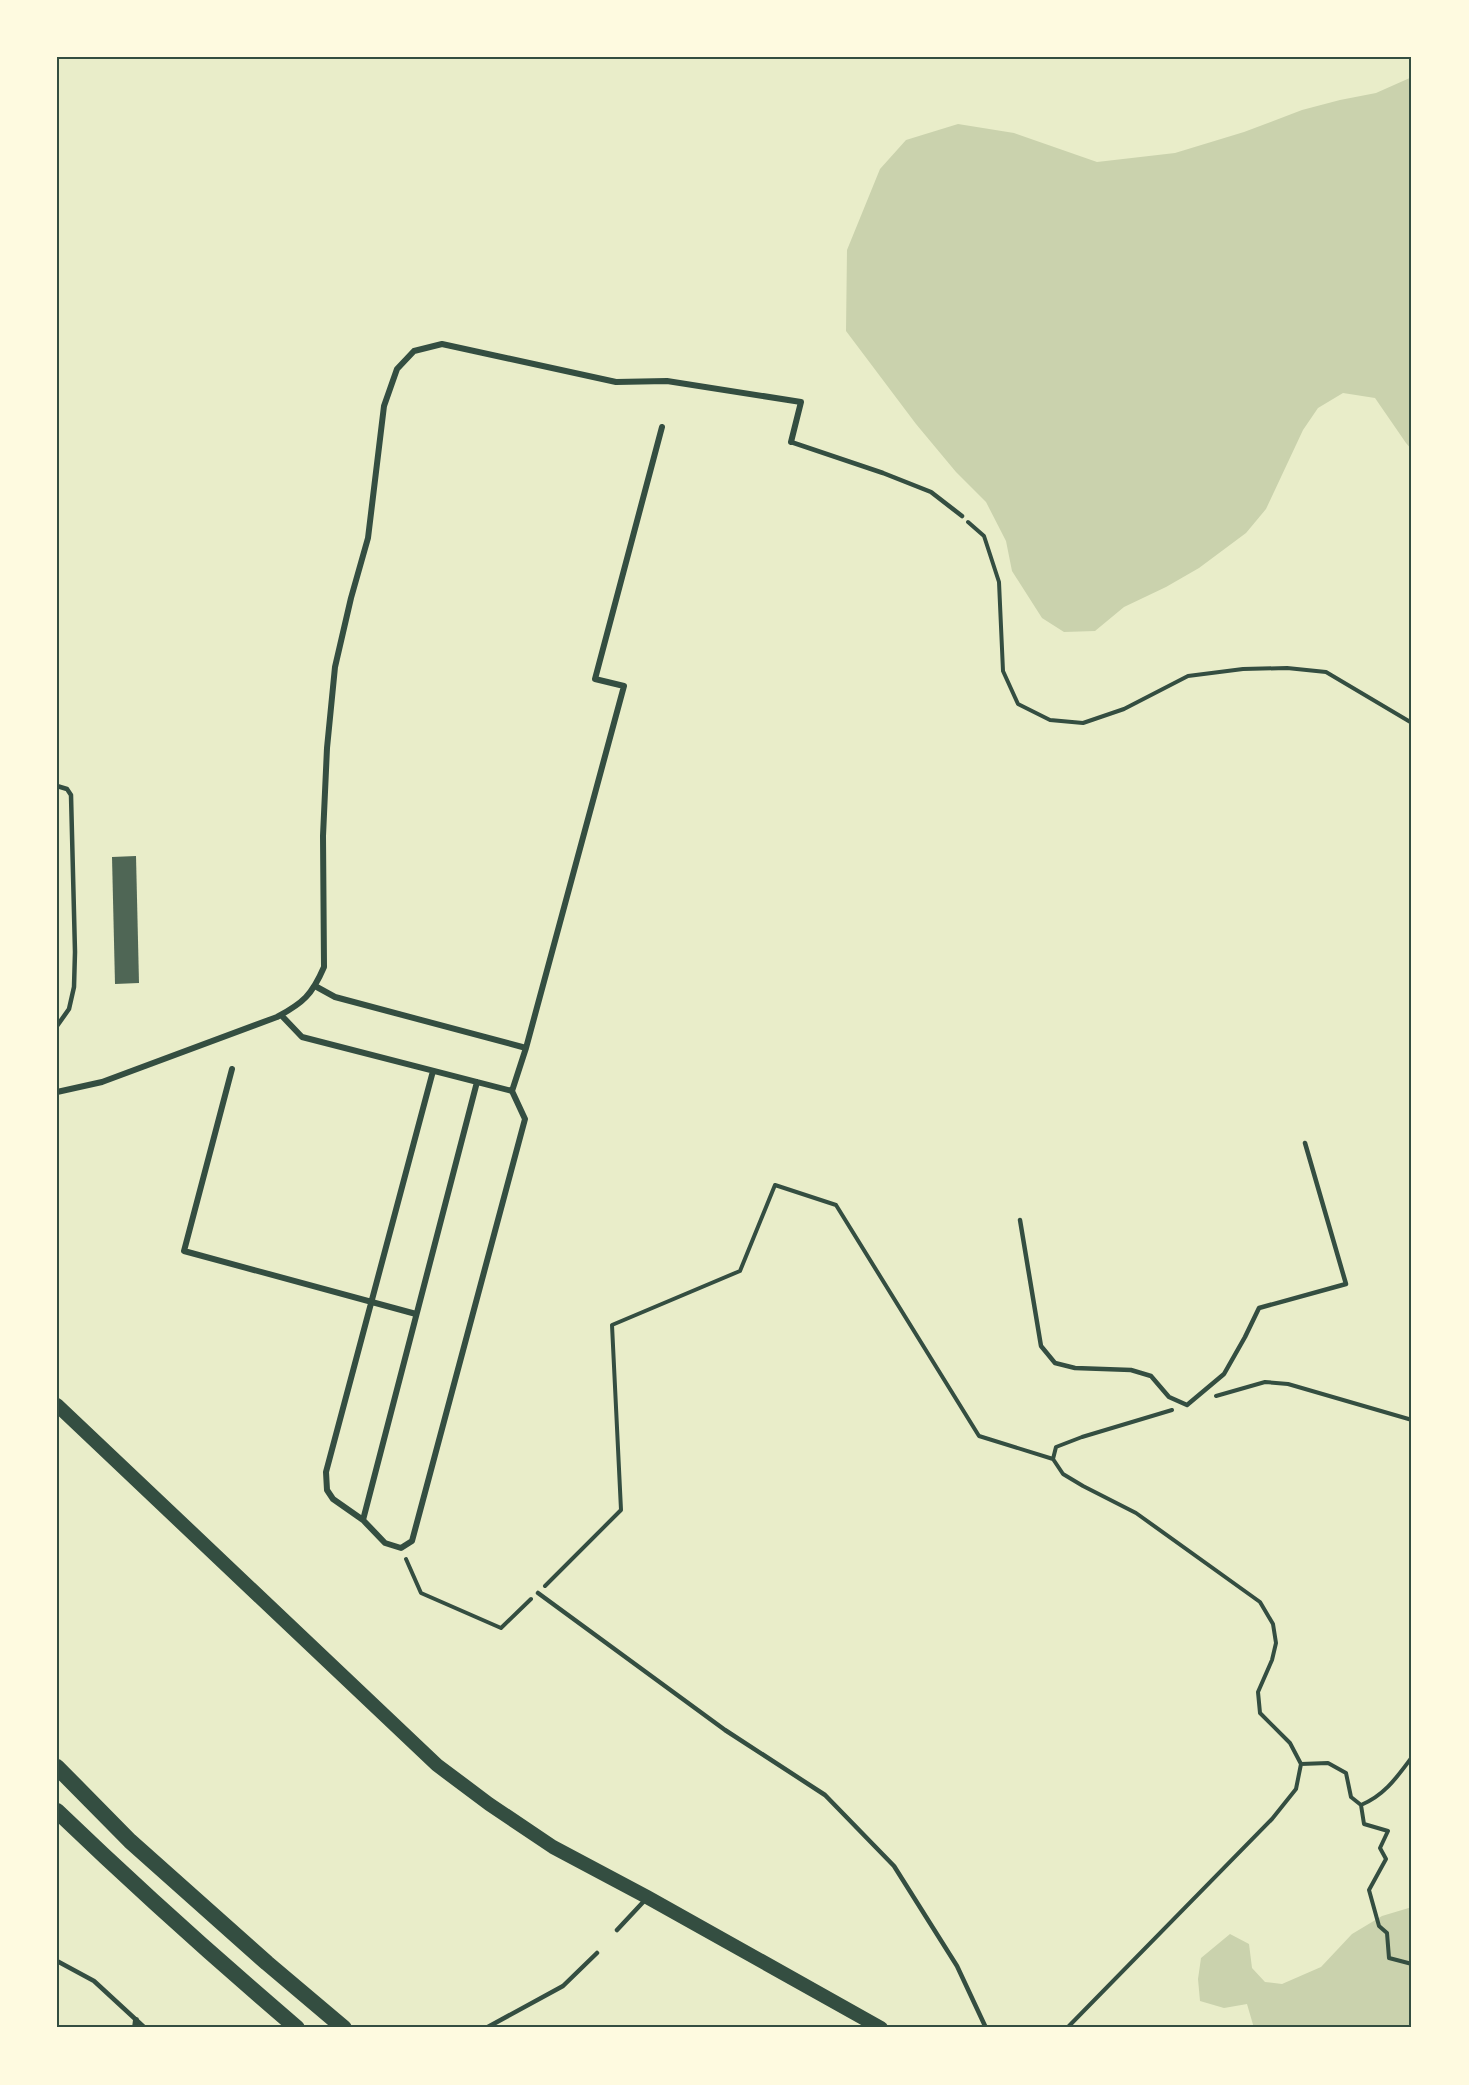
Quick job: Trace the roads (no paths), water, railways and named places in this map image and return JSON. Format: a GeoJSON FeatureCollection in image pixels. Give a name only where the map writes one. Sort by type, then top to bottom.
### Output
{"type":"FeatureCollection","features":[{"type":"Feature","properties":{"kind":"highway"},"geometry":{"type":"LineString","coordinates":[[57,1767],[130,1841],[344,2028]]}},
{"type":"Feature","properties":{"kind":"highway"},"geometry":{"type":"LineString","coordinates":[[57,1811],[242,1982],[297,2028]]}},
{"type":"Feature","properties":{"kind":"main road"},"geometry":{"type":"LineString","coordinates":[[57,1405],[437,1765],[489,1804],[553,1847],[881,2028]]}},
{"type":"Feature","properties":{"kind":"street"},"geometry":{"type":"LineString","coordinates":[[57,1092],[102,1082],[281,1015],[298,1006],[315,986],[324,967],[323,836],[327,748],[335,667],[368,538],[384,406],[397,369],[414,351],[441,344],[616,382],[667,381],[801,402],[791,442]]}},
{"type":"Feature","properties":{"kind":"street"},"geometry":{"type":"LineString","coordinates":[[433,1071],[326,1472],[327,1491],[333,1500],[363,1520],[385,1543],[401,1548],[412,1541],[525,1119],[512,1091],[526,1048],[624,686],[595,679],[662,427]]}},
{"type":"Feature","properties":{"kind":"street"},"geometry":{"type":"LineString","coordinates":[[315,986],[335,997],[526,1048]]}},
{"type":"Feature","properties":{"kind":"street"},"geometry":{"type":"LineString","coordinates":[[281,1015],[302,1037],[512,1091]]}},
{"type":"Feature","properties":{"kind":"street"},"geometry":{"type":"LineString","coordinates":[[232,1069],[184,1251],[417,1314]]}},
{"type":"Feature","properties":{"kind":"street"},"geometry":{"type":"LineString","coordinates":[[363,1520],[477,1082]]}},
{"type":"Feature","properties":{"kind":"street"},"geometry":{"type":"LineString","coordinates":[[135,2028],[136,2020]]}},
{"type":"Feature","properties":{"kind":"lane"},"geometry":{"type":"LineString","coordinates":[[791,442],[931,492],[962,516]]}},
{"type":"Feature","properties":{"kind":"lane"},"geometry":{"type":"LineString","coordinates":[[57,786],[67,789],[71,795],[75,952],[74,987],[69,1009],[57,1026]]}},
{"type":"Feature","properties":{"kind":"lane"},"geometry":{"type":"LineString","coordinates":[[1020,1220],[1041,1346],[1055,1363],[1075,1368],[1131,1370],[1151,1376],[1169,1397],[1187,1405],[1224,1374],[1259,1308],[1346,1284],[1305,1143]]}},
{"type":"Feature","properties":{"kind":"lane"},"geometry":{"type":"LineString","coordinates":[[537,1593],[725,1730],[825,1795],[894,1866],[957,1966],[986,2028]]}},
{"type":"Feature","properties":{"kind":"lane"},"geometry":{"type":"LineString","coordinates":[[617,1930],[647,1897]]}},
{"type":"Feature","properties":{"kind":"lane"},"geometry":{"type":"LineString","coordinates":[[486,2028],[563,1986],[597,1953]]}},
{"type":"Feature","properties":{"kind":"lane"},"geometry":{"type":"LineString","coordinates":[[57,1961],[94,1981],[145,2028]]}}]}
